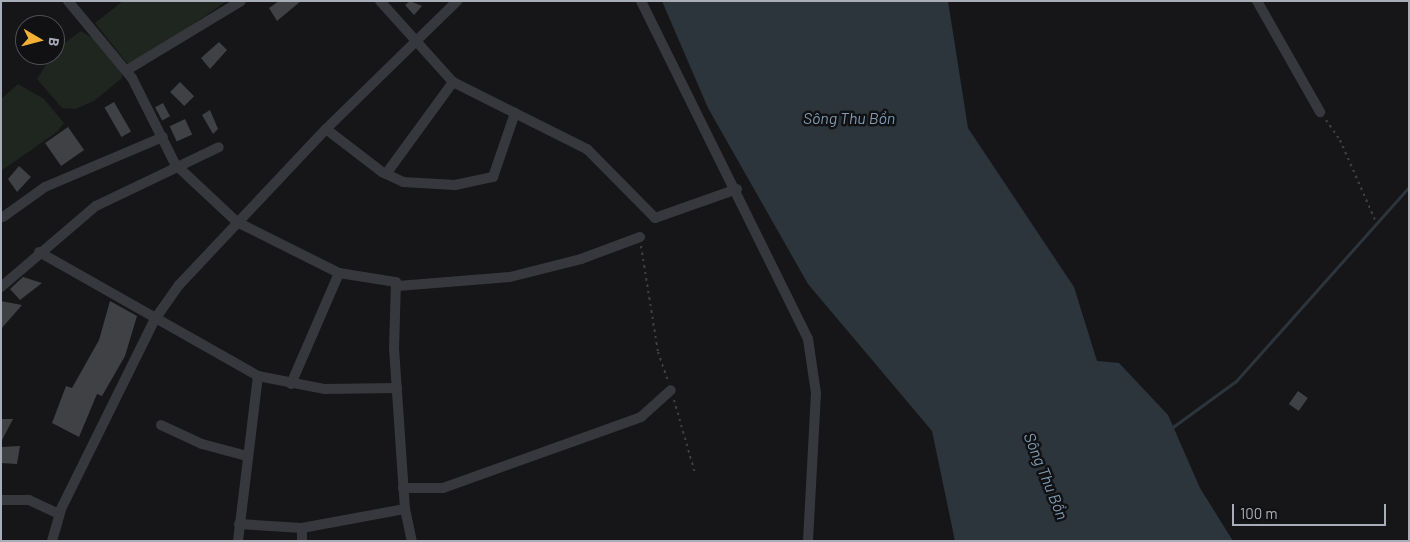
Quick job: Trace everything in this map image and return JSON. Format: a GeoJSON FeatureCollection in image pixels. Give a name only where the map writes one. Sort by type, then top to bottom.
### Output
{"type":"FeatureCollection","features":[{"type":"Feature","properties":{"kind":"street"},"geometry":{"type":"LineString","coordinates":[[68,1],[127,70],[163,137],[175,164],[237,222],[339,273],[392,280],[398,286],[397,388],[405,509],[412,541]]}},
{"type":"Feature","properties":{"kind":"street"},"geometry":{"type":"LineString","coordinates":[[127,70],[241,1]]}},
{"type":"Feature","properties":{"kind":"street"},"geometry":{"type":"LineString","coordinates":[[380,1],[453,82],[588,149],[655,218],[737,189]]}},
{"type":"Feature","properties":{"kind":"street"},"geometry":{"type":"LineString","coordinates":[[52,541],[59,514],[155,319],[237,222],[326,129],[457,1]]}},
{"type":"Feature","properties":{"kind":"street"},"geometry":{"type":"LineString","coordinates":[[641,1],[737,189],[808,339],[816,394],[808,541]]}},
{"type":"Feature","properties":{"kind":"street"},"geometry":{"type":"LineString","coordinates":[[1257,1],[1320,112]]}},
{"type":"Feature","properties":{"kind":"street"},"geometry":{"type":"LineString","coordinates":[[386,174],[453,82]]}},
{"type":"Feature","properties":{"kind":"street"},"geometry":{"type":"LineString","coordinates":[[326,129],[386,174],[425,186],[491,178],[515,113]]}},
{"type":"Feature","properties":{"kind":"street"},"geometry":{"type":"LineString","coordinates":[[3,217],[45,187],[163,137]]}},
{"type":"Feature","properties":{"kind":"street"},"geometry":{"type":"LineString","coordinates":[[1,287],[39,252],[96,206],[175,164],[219,147]]}},
{"type":"Feature","properties":{"kind":"street"},"geometry":{"type":"LineString","coordinates":[[398,286],[510,278],[581,259],[640,237]]}},
{"type":"Feature","properties":{"kind":"street"},"geometry":{"type":"LineString","coordinates":[[39,252],[258,376],[291,384],[345,390],[397,388]]}},
{"type":"Feature","properties":{"kind":"street"},"geometry":{"type":"LineString","coordinates":[[291,384],[339,273]]}},
{"type":"Feature","properties":{"kind":"street"},"geometry":{"type":"LineString","coordinates":[[238,541],[258,376]]}},
{"type":"Feature","properties":{"kind":"street"},"geometry":{"type":"LineString","coordinates":[[403,488],[443,488],[641,417],[671,390]]}},
{"type":"Feature","properties":{"kind":"street"},"geometry":{"type":"LineString","coordinates":[[161,425],[202,444],[247,456]]}},
{"type":"Feature","properties":{"kind":"street"},"geometry":{"type":"LineString","coordinates":[[1,500],[29,500],[59,514]]}},
{"type":"Feature","properties":{"kind":"street"},"geometry":{"type":"LineString","coordinates":[[239,524],[302,528],[405,509]]}},
{"type":"Feature","properties":{"kind":"street"},"geometry":{"type":"LineString","coordinates":[[302,528],[302,541]]}},
{"type":"Feature","properties":{"kind":"path"},"geometry":{"type":"LineString","coordinates":[[1320,112],[1340,140],[1375,220]]}},
{"type":"Feature","properties":{"kind":"path"},"geometry":{"type":"LineString","coordinates":[[640,237],[658,352],[695,473]]}},
{"type":"Feature","properties":{"kind":"shaded area"},"geometry":{"type":"Polygon","coordinates":[[[123,1],[227,1],[135,64],[127,63],[95,23],[123,1]]]}},
{"type":"Feature","properties":{"kind":"shaded area"},"geometry":{"type":"Polygon","coordinates":[[[81,31],[100,43],[122,71],[122,78],[94,101],[75,109],[62,108],[37,79],[46,65],[65,65],[65,43],[81,31]]]}},
{"type":"Feature","properties":{"kind":"shaded area"},"geometry":{"type":"Polygon","coordinates":[[[18,84],[44,99],[64,123],[57,132],[1,171],[1,99],[18,84]]]}},
{"type":"Feature","properties":{"kind":"water","name":"Sông Thu Bồn"},"geometry":{"type":"Polygon","coordinates":[[[662,1],[948,1],[968,128],[1074,287],[1097,361],[1119,363],[1168,415],[1200,488],[1233,541],[955,541],[932,431],[808,284],[708,108],[662,1]]]}},
{"type":"Feature","properties":{"kind":"building"},"geometry":{"type":"Polygon","coordinates":[[[279,1],[301,1],[277,21],[269,8],[279,1]]]}},
{"type":"Feature","properties":{"kind":"building"},"geometry":{"type":"Polygon","coordinates":[[[410,1],[422,6],[414,15],[405,5],[410,1]]]}},
{"type":"Feature","properties":{"kind":"building"},"geometry":{"type":"Polygon","coordinates":[[[219,42],[227,50],[210,69],[201,58],[219,42]]]}},
{"type":"Feature","properties":{"kind":"building"},"geometry":{"type":"Polygon","coordinates":[[[180,82],[194,96],[184,106],[170,92],[180,82]]]}},
{"type":"Feature","properties":{"kind":"building"},"geometry":{"type":"Polygon","coordinates":[[[114,102],[131,131],[121,137],[104,108],[114,102]]]}},
{"type":"Feature","properties":{"kind":"building"},"geometry":{"type":"Polygon","coordinates":[[[163,103],[170,116],[162,120],[155,107],[163,103]]]}},
{"type":"Feature","properties":{"kind":"building"},"geometry":{"type":"Polygon","coordinates":[[[210,110],[218,129],[213,134],[202,115],[210,110]]]}},
{"type":"Feature","properties":{"kind":"building"},"geometry":{"type":"Polygon","coordinates":[[[185,119],[192,134],[177,142],[170,126],[185,119]]]}},
{"type":"Feature","properties":{"kind":"building"},"geometry":{"type":"Polygon","coordinates":[[[68,127],[84,150],[61,166],[45,143],[68,127]]]}},
{"type":"Feature","properties":{"kind":"building"},"geometry":{"type":"Polygon","coordinates":[[[19,166],[31,177],[17,192],[8,179],[19,166]]]}},
{"type":"Feature","properties":{"kind":"building"},"geometry":{"type":"Polygon","coordinates":[[[23,277],[42,283],[20,300],[10,289],[23,277]]]}},
{"type":"Feature","properties":{"kind":"building"},"geometry":{"type":"Polygon","coordinates":[[[1,301],[22,305],[1,329],[1,301]]]}},
{"type":"Feature","properties":{"kind":"building"},"geometry":{"type":"Polygon","coordinates":[[[110,301],[137,316],[125,356],[102,396],[97,394],[79,437],[52,423],[66,386],[72,388],[99,340],[110,301]]]}},
{"type":"Feature","properties":{"kind":"building"},"geometry":{"type":"Polygon","coordinates":[[[1298,391],[1308,398],[1299,411],[1289,404],[1298,391]]]}},
{"type":"Feature","properties":{"kind":"building"},"geometry":{"type":"Polygon","coordinates":[[[1,419],[13,419],[1,442],[1,419]]]}},
{"type":"Feature","properties":{"kind":"building"},"geometry":{"type":"Polygon","coordinates":[[[20,446],[17,464],[1,463],[1,447],[20,446]]]}},
{"type":"Feature","properties":{"kind":"waterway"},"geometry":{"type":"LineString","coordinates":[[1170,429],[1236,381],[1409,187]]}}]}
